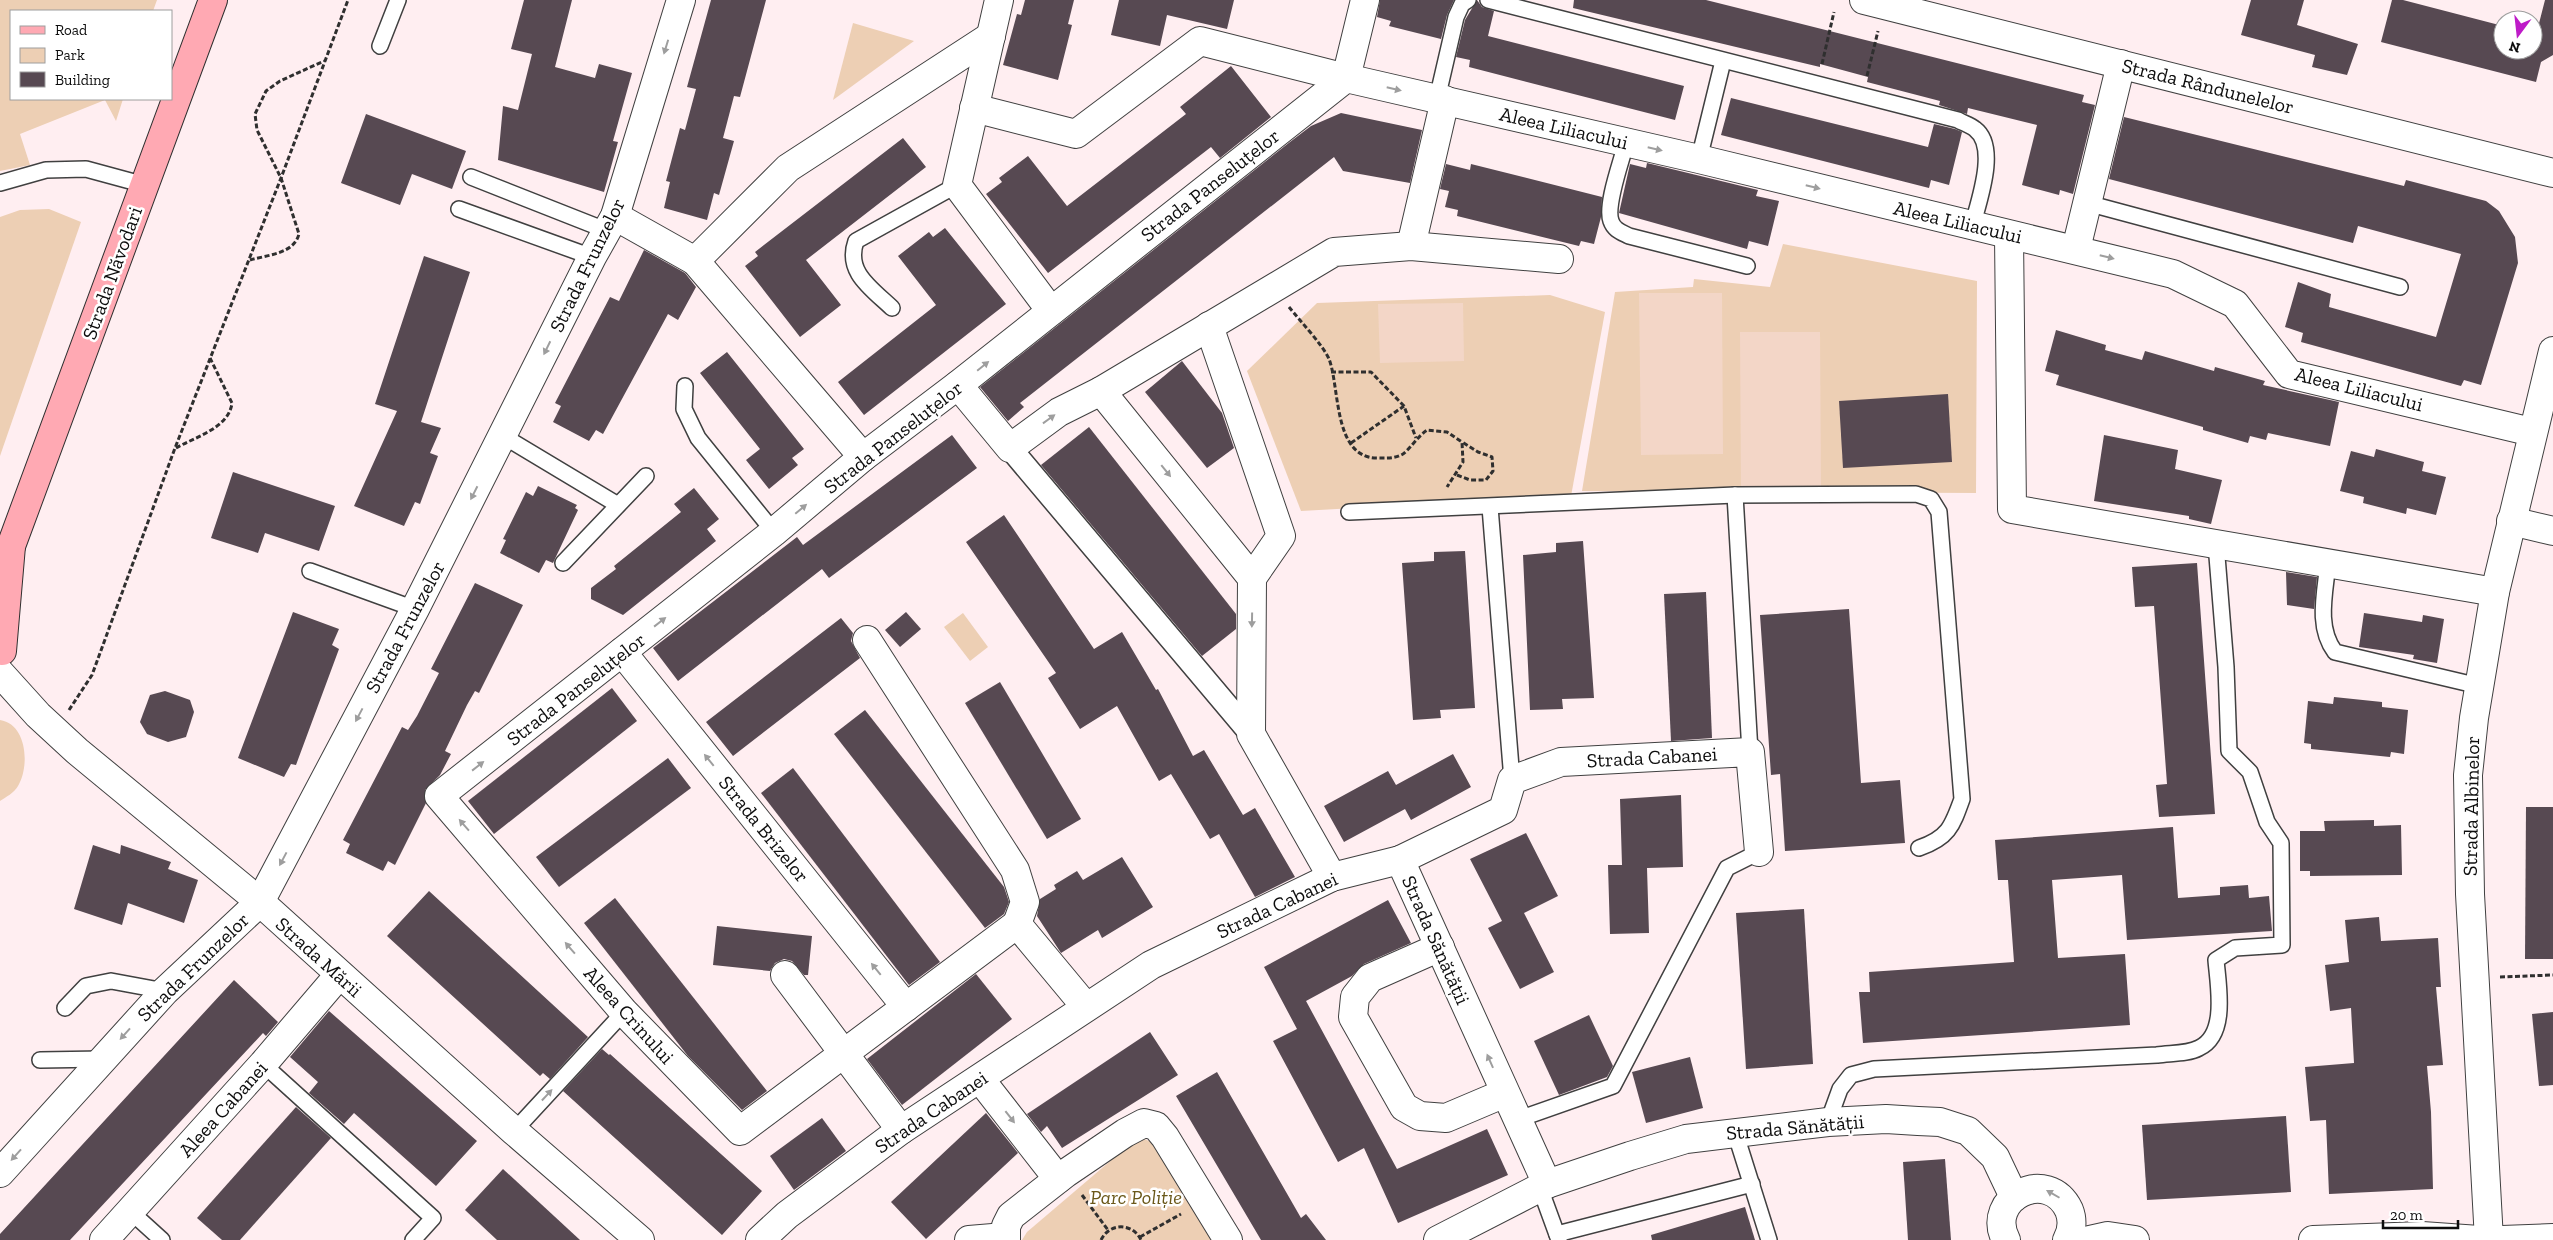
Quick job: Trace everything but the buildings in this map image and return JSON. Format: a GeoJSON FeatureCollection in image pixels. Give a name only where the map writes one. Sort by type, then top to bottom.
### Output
{"type":"FeatureCollection","features":[{"type":"Feature","properties":{"kind":"main road","name":"Strada Năvodari"},"geometry":{"type":"LineString","coordinates":[[0,661],[5,554],[213,0]]}},
{"type":"Feature","properties":{"kind":"street","name":"Strada Frunzelor"},"geometry":{"type":"LineString","coordinates":[[0,1173],[165,991],[260,902],[415,609],[504,436],[592,257],[612,223],[681,0]]}},
{"type":"Feature","properties":{"kind":"street"},"geometry":{"type":"LineString","coordinates":[[999,0],[957,185],[1051,312]]}},
{"type":"Feature","properties":{"kind":"street"},"geometry":{"type":"LineString","coordinates":[[1346,78],[1365,0]]}},
{"type":"Feature","properties":{"kind":"street","name":"Strada Rândunelelor"},"geometry":{"type":"LineString","coordinates":[[1864,0],[1913,6],[2121,64],[2553,173]]}},
{"type":"Feature","properties":{"kind":"street"},"geometry":{"type":"LineString","coordinates":[[695,261],[788,168],[991,36]]}},
{"type":"Feature","properties":{"kind":"street","name":"Aleea Liliacului"},"geometry":{"type":"LineString","coordinates":[[974,108],[1076,134],[1200,41],[1346,78],[1699,159],[2009,236],[2076,249],[2174,274],[2235,304],[2289,374],[2532,432]]}},
{"type":"Feature","properties":{"kind":"street"},"geometry":{"type":"LineString","coordinates":[[2076,249],[2121,64]]}},
{"type":"Feature","properties":{"kind":"street","name":"Strada Panseluțelor"},"geometry":{"type":"LineString","coordinates":[[440,796],[774,532],[863,457],[958,385],[1346,78]]}},
{"type":"Feature","properties":{"kind":"street"},"geometry":{"type":"LineString","coordinates":[[1410,246],[1441,99]]}},
{"type":"Feature","properties":{"kind":"street"},"geometry":{"type":"LineString","coordinates":[[612,223],[695,261],[863,457]]}},
{"type":"Feature","properties":{"kind":"street"},"geometry":{"type":"LineString","coordinates":[[2009,236],[2012,509],[2495,592]]}},
{"type":"Feature","properties":{"kind":"street"},"geometry":{"type":"LineString","coordinates":[[1010,448],[1059,412],[1101,390],[1334,252],[1410,246],[1559,259]]}},
{"type":"Feature","properties":{"kind":"street"},"geometry":{"type":"LineString","coordinates":[[1209,326],[1281,536],[1252,578],[1251,734]]}},
{"type":"Feature","properties":{"kind":"street","name":"Strada Albinelor"},"geometry":{"type":"LineString","coordinates":[[2488,1240],[2474,978],[2468,829],[2468,775],[2479,686],[2495,592],[2553,351]]}},
{"type":"Feature","properties":{"kind":"street"},"geometry":{"type":"LineString","coordinates":[[958,385],[1251,734],[1332,877]]}},
{"type":"Feature","properties":{"kind":"street"},"geometry":{"type":"LineString","coordinates":[[1101,390],[1252,578]]}},
{"type":"Feature","properties":{"kind":"street"},"geometry":{"type":"LineString","coordinates":[[2511,521],[2553,531]]}},
{"type":"Feature","properties":{"kind":"street"},"geometry":{"type":"LineString","coordinates":[[843,1053],[1016,924],[1025,902],[1015,870],[867,640]]}},
{"type":"Feature","properties":{"kind":"street","name":"Strada Brizelor"},"geometry":{"type":"LineString","coordinates":[[622,652],[906,1007]]}},
{"type":"Feature","properties":{"kind":"street","name":"Strada Mării"},"geometry":{"type":"LineString","coordinates":[[0,661],[56,732],[260,902],[514,1131],[640,1240]]}},
{"type":"Feature","properties":{"kind":"street"},"geometry":{"type":"LineString","coordinates":[[1750,752],[1758,852]]}},
{"type":"Feature","properties":{"kind":"street","name":"Strada Cabanei"},"geometry":{"type":"LineString","coordinates":[[760,1240],[787,1215],[901,1130],[1151,965],[1332,877],[1400,860],[1503,810],[1512,780],[1561,762],[1750,752]]}},
{"type":"Feature","properties":{"kind":"street","name":"Aleea Crinului"},"geometry":{"type":"LineString","coordinates":[[440,796],[624,1012],[740,1131],[843,1053]]}},
{"type":"Feature","properties":{"kind":"street","name":"Strada Sănătății"},"geometry":{"type":"LineString","coordinates":[[1400,860],[1505,1094],[1519,1120],[1544,1186]]}},
{"type":"Feature","properties":{"kind":"street"},"geometry":{"type":"LineString","coordinates":[[1016,924],[1086,1007]]}},
{"type":"Feature","properties":{"kind":"street"},"geometry":{"type":"LineString","coordinates":[[1440,947],[1370,978],[1355,997],[1353,1017],[1404,1107],[1420,1116],[1446,1118],[1505,1094]]}},
{"type":"Feature","properties":{"kind":"street","name":"Aleea Cabanei"},"geometry":{"type":"LineString","coordinates":[[104,1240],[263,1064],[339,975]]}},
{"type":"Feature","properties":{"kind":"street"},"geometry":{"type":"LineString","coordinates":[[785,975],[901,1130]]}},
{"type":"Feature","properties":{"kind":"street"},"geometry":{"type":"LineString","coordinates":[[980,1078],[1062,1176]]}},
{"type":"Feature","properties":{"kind":"street","name":"Strada Sănătății"},"geometry":{"type":"LineString","coordinates":[[1438,1240],[1544,1186],[1686,1139],[1828,1122],[1886,1119],[1940,1122],[1968,1131],[1995,1157],[2014,1197]]}},
{"type":"Feature","properties":{"kind":"street"},"geometry":{"type":"LineString","coordinates":[[969,1240],[1006,1238],[1006,1226],[1010,1216],[1062,1176],[1144,1123],[1156,1126],[1228,1240]]}},
{"type":"Feature","properties":{"kind":"street"},"geometry":{"type":"LineString","coordinates":[[2006,1240],[2002,1224],[2003,1214],[2014,1197],[2035,1189],[2046,1190],[2057,1195],[2065,1203],[2070,1213],[2072,1224],[2067,1240]]}},
{"type":"Feature","properties":{"kind":"street"},"geometry":{"type":"LineString","coordinates":[[2090,1240],[2108,1236],[2135,1240]]}},
{"type":"Feature","properties":{"kind":"street"},"geometry":{"type":"LineString","coordinates":[[2313,1240],[2422,1236],[2479,1240]]}},
{"type":"Feature","properties":{"kind":"street"},"geometry":{"type":"LineString","coordinates":[[2502,1240],[2553,1238]]}},
{"type":"Feature","properties":{"kind":"lane"},"geometry":{"type":"LineString","coordinates":[[380,46],[398,0]]}},
{"type":"Feature","properties":{"kind":"lane"},"geometry":{"type":"LineString","coordinates":[[1441,99],[1456,17],[1462,4],[1468,0]]}},
{"type":"Feature","properties":{"kind":"lane"},"geometry":{"type":"LineString","coordinates":[[1488,0],[1958,120],[1977,130],[1986,148],[1986,170],[1972,226]]}},
{"type":"Feature","properties":{"kind":"lane"},"geometry":{"type":"LineString","coordinates":[[1699,159],[1724,61]]}},
{"type":"Feature","properties":{"kind":"lane"},"geometry":{"type":"LineString","coordinates":[[1626,142],[1610,207],[1610,220],[1617,230],[1629,236],[1747,266]]}},
{"type":"Feature","properties":{"kind":"lane"},"geometry":{"type":"LineString","coordinates":[[0,183],[46,170],[86,169],[145,185]]}},
{"type":"Feature","properties":{"kind":"lane"},"geometry":{"type":"LineString","coordinates":[[471,177],[612,223]]}},
{"type":"Feature","properties":{"kind":"lane"},"geometry":{"type":"LineString","coordinates":[[892,308],[855,271],[851,253],[856,240],[957,185]]}},
{"type":"Feature","properties":{"kind":"lane"},"geometry":{"type":"LineString","coordinates":[[2087,203],[2400,287]]}},
{"type":"Feature","properties":{"kind":"lane"},"geometry":{"type":"LineString","coordinates":[[459,210],[592,257]]}},
{"type":"Feature","properties":{"kind":"lane"},"geometry":{"type":"LineString","coordinates":[[685,386],[684,409],[698,438],[774,532]]}},
{"type":"Feature","properties":{"kind":"lane"},"geometry":{"type":"LineString","coordinates":[[504,436],[618,505]]}},
{"type":"Feature","properties":{"kind":"lane"},"geometry":{"type":"LineString","coordinates":[[564,563],[646,476]]}},
{"type":"Feature","properties":{"kind":"lane"},"geometry":{"type":"LineString","coordinates":[[1349,512],[1735,495],[1916,494],[1931,499],[1939,512],[1962,799],[1952,827],[1937,842],[1919,848]]}},
{"type":"Feature","properties":{"kind":"lane"},"geometry":{"type":"LineString","coordinates":[[1735,495],[1750,752]]}},
{"type":"Feature","properties":{"kind":"lane"},"geometry":{"type":"LineString","coordinates":[[1490,507],[1512,780]]}},
{"type":"Feature","properties":{"kind":"lane"},"geometry":{"type":"LineString","coordinates":[[1828,1122],[1840,1089],[1851,1075],[1874,1070],[2157,1055],[2199,1048],[2212,1037],[2220,1014],[2216,960],[2234,948],[2282,945],[2282,843],[2267,822],[2250,772],[2229,751],[2226,667],[2216,544]]}},
{"type":"Feature","properties":{"kind":"lane"},"geometry":{"type":"LineString","coordinates":[[2328,563],[2323,628],[2327,642],[2335,652],[2479,686]]}},
{"type":"Feature","properties":{"kind":"lane"},"geometry":{"type":"LineString","coordinates":[[310,571],[415,609]]}},
{"type":"Feature","properties":{"kind":"lane"},"geometry":{"type":"LineString","coordinates":[[1519,1120],[1613,1086],[1727,868],[1758,852]]}},
{"type":"Feature","properties":{"kind":"lane"},"geometry":{"type":"LineString","coordinates":[[65,1008],[86,986],[111,981],[165,991]]}},
{"type":"Feature","properties":{"kind":"lane"},"geometry":{"type":"LineString","coordinates":[[514,1131],[624,1012]]}},
{"type":"Feature","properties":{"kind":"lane"},"geometry":{"type":"LineString","coordinates":[[40,1060],[103,1059]]}},
{"type":"Feature","properties":{"kind":"lane"},"geometry":{"type":"LineString","coordinates":[[263,1064],[433,1218],[413,1240]]}},
{"type":"Feature","properties":{"kind":"lane"},"geometry":{"type":"LineString","coordinates":[[1735,1132],[1769,1240]]}},
{"type":"Feature","properties":{"kind":"lane"},"geometry":{"type":"LineString","coordinates":[[1544,1186],[1558,1237],[1752,1184]]}},
{"type":"Feature","properties":{"kind":"lane"},"geometry":{"type":"LineString","coordinates":[[130,1211],[162,1240]]}},
{"type":"Feature","properties":{"kind":"path"},"geometry":{"type":"LineString","coordinates":[[56,732],[92,675],[175,448],[281,178],[348,0]]}},
{"type":"Feature","properties":{"kind":"path"},"geometry":{"type":"LineString","coordinates":[[1817,84],[1834,12]]}},
{"type":"Feature","properties":{"kind":"path"},"geometry":{"type":"LineString","coordinates":[[1862,96],[1880,24]]}},
{"type":"Feature","properties":{"kind":"path"},"geometry":{"type":"LineString","coordinates":[[249,260],[288,250],[297,243],[299,234],[281,178],[257,130],[255,114],[266,91],[280,82],[324,61]]}},
{"type":"Feature","properties":{"kind":"path"},"geometry":{"type":"LineString","coordinates":[[1274,288],[1329,359],[1343,430],[1353,447],[1369,458],[1392,458],[1405,453],[1416,438],[1427,430],[1447,432],[1478,452],[1492,457],[1493,471],[1486,480],[1470,480],[1457,475]]}},
{"type":"Feature","properties":{"kind":"path"},"geometry":{"type":"LineString","coordinates":[[175,448],[219,425],[231,410],[232,403],[210,358]]}},
{"type":"Feature","properties":{"kind":"path"},"geometry":{"type":"LineString","coordinates":[[1332,372],[1371,372],[1404,406],[1416,438]]}},
{"type":"Feature","properties":{"kind":"path"},"geometry":{"type":"LineString","coordinates":[[1351,443],[1404,406]]}},
{"type":"Feature","properties":{"kind":"path"},"geometry":{"type":"LineString","coordinates":[[1430,509],[1457,475],[1463,462],[1462,442]]}},
{"type":"Feature","properties":{"kind":"path"},"geometry":{"type":"LineString","coordinates":[[2474,978],[2553,976]]}},
{"type":"Feature","properties":{"kind":"path"},"geometry":{"type":"LineString","coordinates":[[1062,1176],[1108,1230]]}},
{"type":"Feature","properties":{"kind":"path"},"geometry":{"type":"LineString","coordinates":[[1101,1240],[1108,1230],[1121,1226],[1128,1227],[1140,1238],[1204,1202]]}},
{"type":"Feature","properties":{"kind":"green space"},"geometry":{"type":"Polygon","coordinates":[[[0,0],[157,0],[153,10],[10,10],[10,100],[105,100],[20,134],[30,165],[0,171],[0,0]]]}},
{"type":"Feature","properties":{"kind":"green space"},"geometry":{"type":"Polygon","coordinates":[[[853,23],[914,41],[833,100],[853,23]]]}},
{"type":"Feature","properties":{"kind":"green space"},"geometry":{"type":"Polygon","coordinates":[[[105,100],[123,100],[116,121],[105,100]]]}},
{"type":"Feature","properties":{"kind":"green space"},"geometry":{"type":"Polygon","coordinates":[[[49,209],[81,222],[0,456],[0,217],[20,210],[49,209]]]}},
{"type":"Feature","properties":{"kind":"green space"},"geometry":{"type":"Polygon","coordinates":[[[1783,244],[1977,281],[1976,493],[1582,491],[1615,292],[1693,287],[1694,279],[1770,287],[1783,244]]]}},
{"type":"Feature","properties":{"kind":"green space"},"geometry":{"type":"Polygon","coordinates":[[[1550,295],[1605,312],[1571,496],[1301,511],[1247,371],[1317,303],[1550,295]]]}},
{"type":"Feature","properties":{"kind":"green space"},"geometry":{"type":"Polygon","coordinates":[[[963,613],[988,647],[970,661],[944,627],[963,613]]]}},
{"type":"Feature","properties":{"kind":"green space"},"geometry":{"type":"Polygon","coordinates":[[[0,720],[9,723],[16,729],[21,737],[25,757],[22,778],[18,786],[12,793],[0,801],[0,720]]]}},
{"type":"Feature","properties":{"kind":"green space","name":"Parc Poliție"},"geometry":{"type":"Polygon","coordinates":[[[1144,1139],[1154,1143],[1212,1240],[1022,1240],[1027,1232],[1135,1140],[1144,1139]]]}},
{"type":"Feature","properties":{"kind":"shaded area"},"geometry":{"type":"Polygon","coordinates":[[[1639,293],[1722,293],[1723,454],[1641,455],[1639,293]]]}},
{"type":"Feature","properties":{"kind":"shaded area"},"geometry":{"type":"Polygon","coordinates":[[[1463,303],[1464,361],[1380,363],[1378,304],[1463,303]]]}},
{"type":"Feature","properties":{"kind":"shaded area"},"geometry":{"type":"Polygon","coordinates":[[[1740,332],[1820,332],[1821,487],[1741,487],[1740,332]]]}}]}
